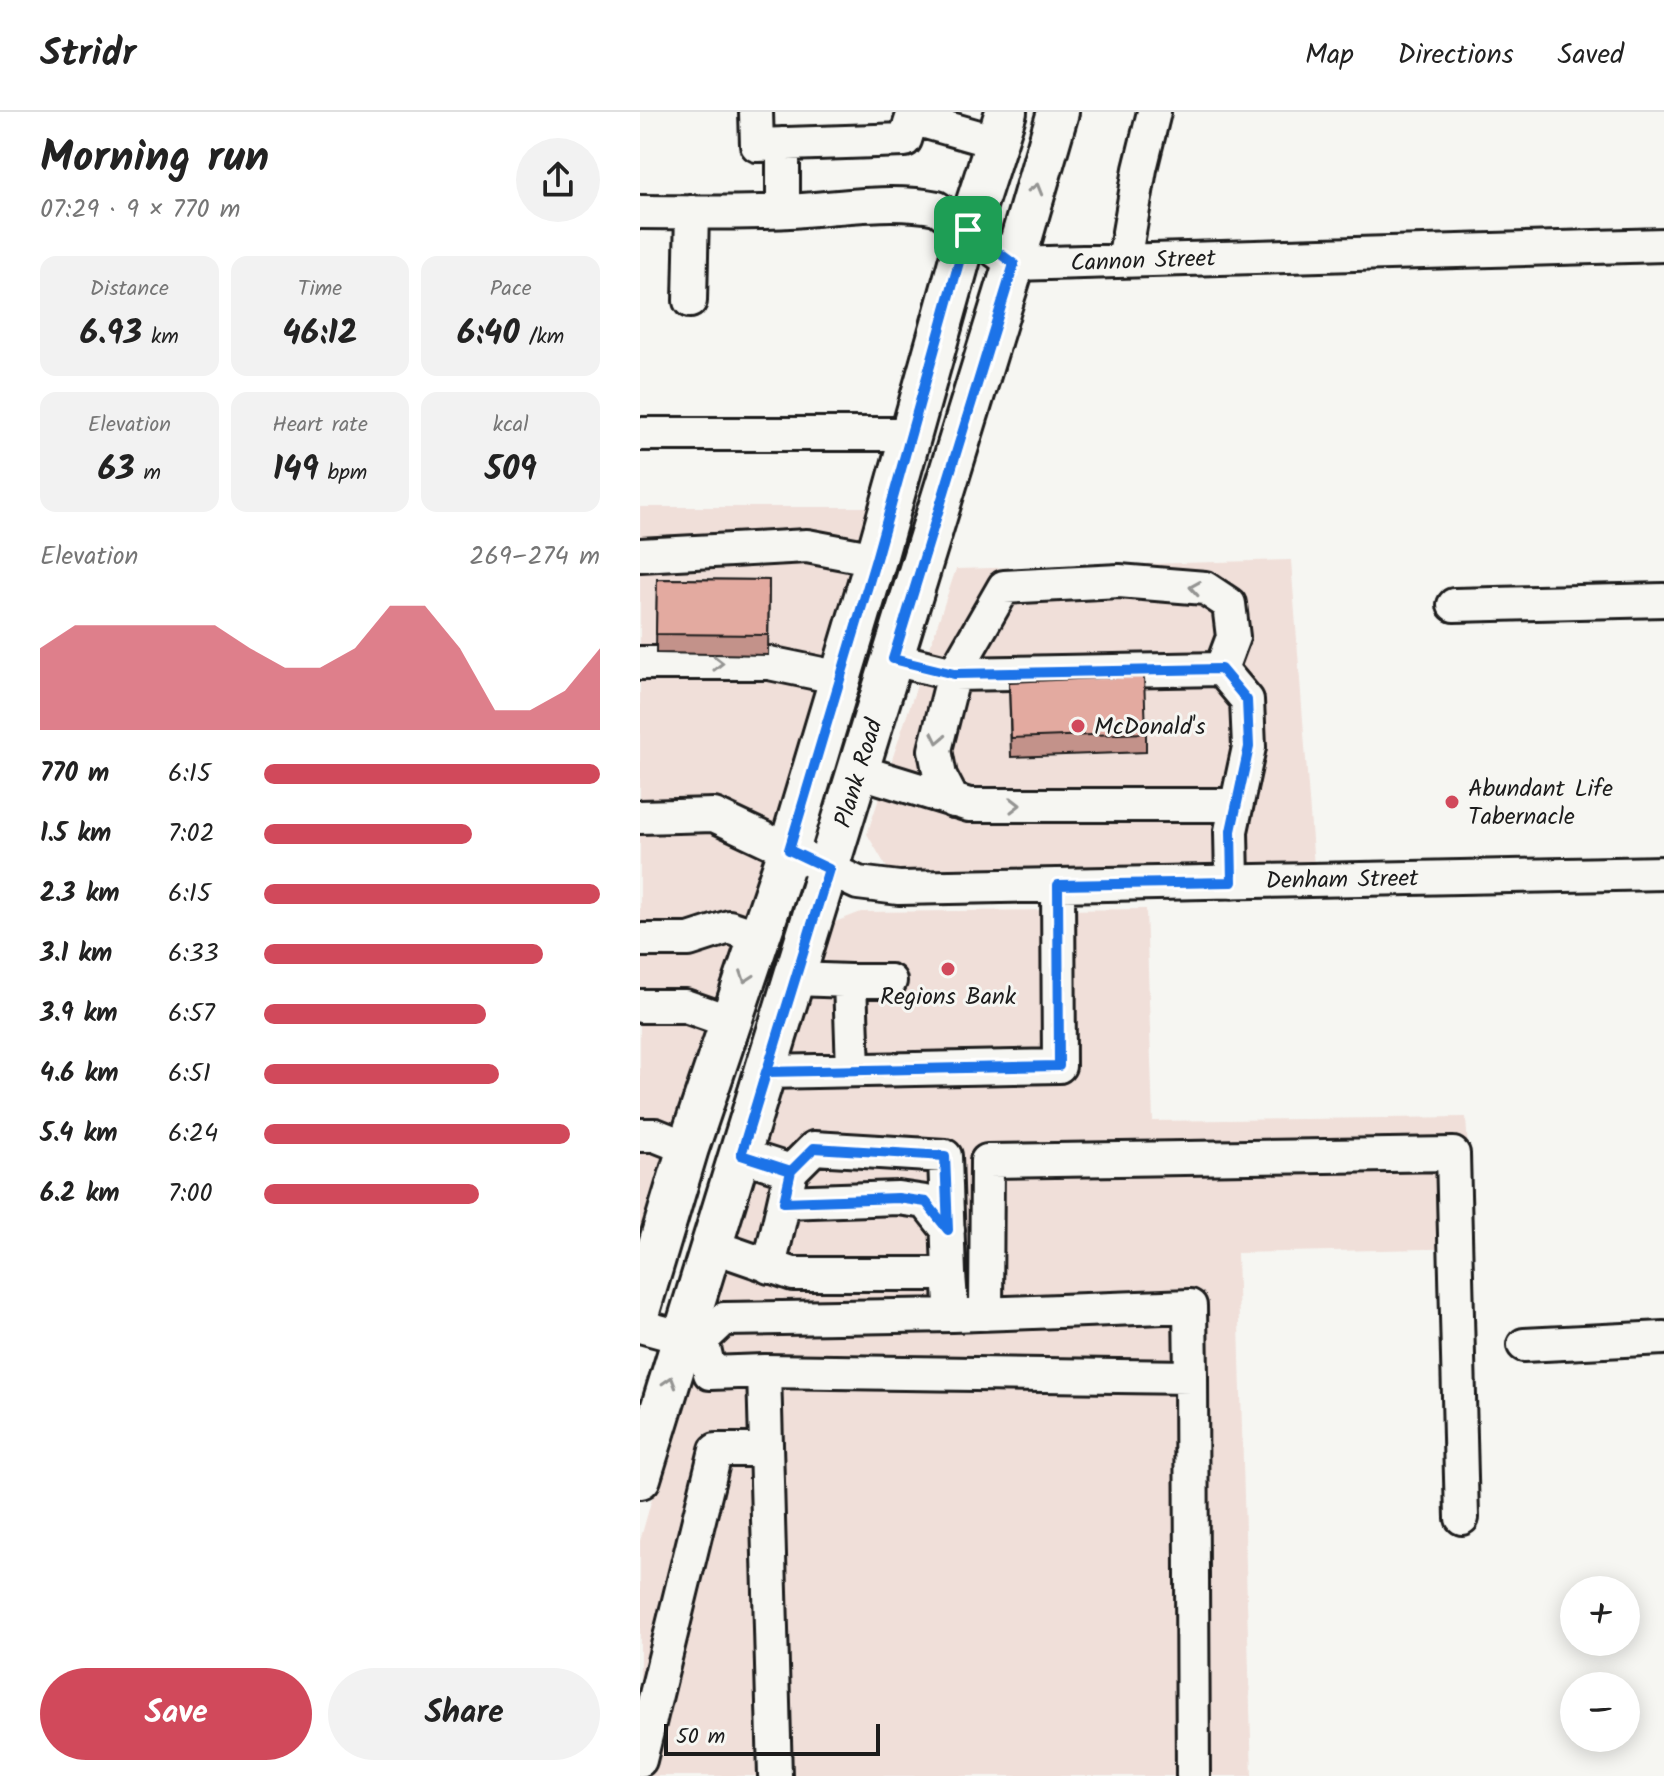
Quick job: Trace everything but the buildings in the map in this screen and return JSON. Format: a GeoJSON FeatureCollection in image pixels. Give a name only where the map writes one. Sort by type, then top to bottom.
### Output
{"type":"FeatureCollection","features":[{"type":"Feature","properties":{"kind":"main road","name":"Plank Road"},"geometry":{"type":"LineString","coordinates":[[640,1478],[693,1339],[712,1246],[1058,112]]}},
{"type":"Feature","properties":{"kind":"main road","name":"Plank Road"},"geometry":{"type":"LineString","coordinates":[[640,1308],[688,1148],[789,850],[876,559],[968,230],[1001,127]]}},
{"type":"Feature","properties":{"kind":"street"},"geometry":{"type":"LineString","coordinates":[[756,112],[757,145],[905,140],[913,115],[1001,127]]}},
{"type":"Feature","properties":{"kind":"street"},"geometry":{"type":"LineString","coordinates":[[1124,261],[1140,169],[1154,112]]}},
{"type":"Feature","properties":{"kind":"street"},"geometry":{"type":"LineString","coordinates":[[783,144],[783,211]]}},
{"type":"Feature","properties":{"kind":"street"},"geometry":{"type":"LineString","coordinates":[[640,212],[783,211],[923,205],[937,208],[1014,264]]}},
{"type":"Feature","properties":{"kind":"street"},"geometry":{"type":"LineString","coordinates":[[690,301],[692,212]]}},
{"type":"Feature","properties":{"kind":"street","name":"Cannon Street"},"geometry":{"type":"LineString","coordinates":[[1014,264],[1664,245]]}},
{"type":"Feature","properties":{"kind":"street"},"geometry":{"type":"LineString","coordinates":[[640,434],[910,434]]}},
{"type":"Feature","properties":{"kind":"street"},"geometry":{"type":"LineString","coordinates":[[640,555],[807,546],[876,559]]}},
{"type":"Feature","properties":{"kind":"street"},"geometry":{"type":"LineString","coordinates":[[953,801],[940,776],[935,750],[954,674],[1004,587],[1119,581],[1205,588],[1229,604],[1233,637],[1221,669]]}},
{"type":"Feature","properties":{"kind":"street"},"geometry":{"type":"LineString","coordinates":[[1454,605],[1664,600]]}},
{"type":"Feature","properties":{"kind":"street"},"geometry":{"type":"LineString","coordinates":[[893,659],[954,674],[1221,669]]}},
{"type":"Feature","properties":{"kind":"street"},"geometry":{"type":"LineString","coordinates":[[640,663],[769,663],[841,678]]}},
{"type":"Feature","properties":{"kind":"street"},"geometry":{"type":"LineString","coordinates":[[1221,669],[1247,700],[1249,747],[1231,831],[1232,882]]}},
{"type":"Feature","properties":{"kind":"street"},"geometry":{"type":"LineString","coordinates":[[858,771],[969,805],[1236,805]]}},
{"type":"Feature","properties":{"kind":"street","name":"Denham Street"},"geometry":{"type":"LineString","coordinates":[[640,817],[714,815],[858,883],[899,888],[1664,873]]}},
{"type":"Feature","properties":{"kind":"street"},"geometry":{"type":"LineString","coordinates":[[766,1072],[1059,1066],[1058,885]]}},
{"type":"Feature","properties":{"kind":"street"},"geometry":{"type":"LineString","coordinates":[[640,940],[689,940],[729,927],[759,937]]}},
{"type":"Feature","properties":{"kind":"street"},"geometry":{"type":"LineString","coordinates":[[795,979],[890,981]]}},
{"type":"Feature","properties":{"kind":"street"},"geometry":{"type":"LineString","coordinates":[[850,981],[853,1070]]}},
{"type":"Feature","properties":{"kind":"street"},"geometry":{"type":"LineString","coordinates":[[640,1006],[685,1006],[731,1022]]}},
{"type":"Feature","properties":{"kind":"street"},"geometry":{"type":"LineString","coordinates":[[640,1135],[655,1135],[688,1148]]}},
{"type":"Feature","properties":{"kind":"street"},"geometry":{"type":"LineString","coordinates":[[769,1267],[788,1187],[814,1148],[945,1156],[952,1315]]}},
{"type":"Feature","properties":{"kind":"street"},"geometry":{"type":"LineString","coordinates":[[986,1314],[987,1161],[1453,1154],[1462,1518]]}},
{"type":"Feature","properties":{"kind":"street"},"geometry":{"type":"LineString","coordinates":[[741,1155],[788,1187],[926,1202],[948,1230]]}},
{"type":"Feature","properties":{"kind":"street"},"geometry":{"type":"LineString","coordinates":[[712,1246],[793,1274],[949,1274]]}},
{"type":"Feature","properties":{"kind":"street"},"geometry":{"type":"LineString","coordinates":[[640,1326],[693,1339],[724,1319],[1190,1306],[1193,1776]]}},
{"type":"Feature","properties":{"kind":"street"},"geometry":{"type":"LineString","coordinates":[[1524,1345],[1664,1338]]}},
{"type":"Feature","properties":{"kind":"street"},"geometry":{"type":"LineString","coordinates":[[693,1339],[710,1373],[764,1371],[1191,1377]]}},
{"type":"Feature","properties":{"kind":"street"},"geometry":{"type":"LineString","coordinates":[[764,1371],[775,1776]]}},
{"type":"Feature","properties":{"kind":"street"},"geometry":{"type":"LineString","coordinates":[[640,1760],[716,1450],[766,1450]]}},
{"type":"Feature","properties":{"kind":"shaded area"},"geometry":{"type":"Polygon","coordinates":[[[640,507],[884,507],[640,1293],[640,507]]]}},
{"type":"Feature","properties":{"kind":"shaded area"},"geometry":{"type":"Polygon","coordinates":[[[1291,560],[1315,880],[899,888],[867,834],[956,569],[1291,560]]]}},
{"type":"Feature","properties":{"kind":"shaded area"},"geometry":{"type":"Polygon","coordinates":[[[1146,909],[1153,1121],[1466,1117],[1474,1248],[1237,1253],[1252,1776],[640,1776],[640,1541],[731,1216],[830,924],[861,912],[1146,909]]]}},
{"type":"Feature","properties":{"kind":"place","name":"McDonald's"},"geometry":{"type":"Point","coordinates":[1078,726]}},
{"type":"Feature","properties":{"kind":"place","name":"Abundant Life Tabernacle"},"geometry":{"type":"Point","coordinates":[1452,802]}},
{"type":"Feature","properties":{"kind":"place","name":"Regions Bank"},"geometry":{"type":"Point","coordinates":[948,969]}},
{"type":"Feature","properties":{"kind":"route"},"geometry":{"type":"LineString","coordinates":[[968,230],[876,559],[789,850],[829,869],[741,1155],[791,1171],[784,1202],[898,1198],[926,1202],[948,1230],[945,1156],[814,1148],[791,1171],[741,1155],[766,1072],[1059,1066],[1058,885],[1232,882],[1231,831],[1249,747],[1247,700],[1221,669],[954,674],[893,659],[1014,264],[968,230]]}}]}
